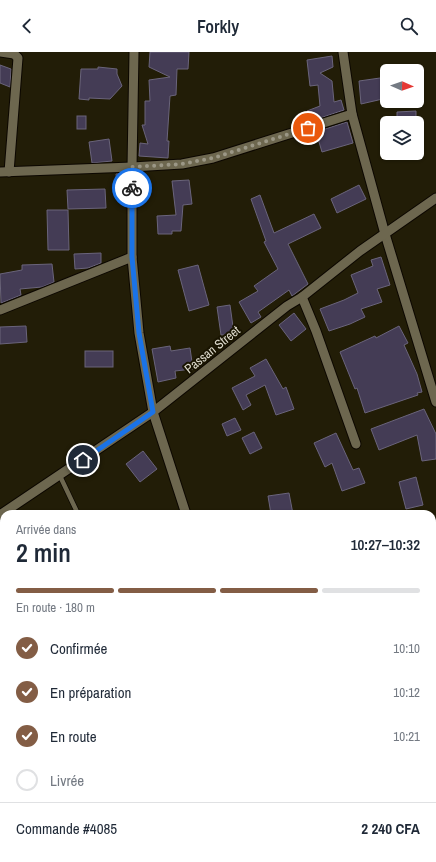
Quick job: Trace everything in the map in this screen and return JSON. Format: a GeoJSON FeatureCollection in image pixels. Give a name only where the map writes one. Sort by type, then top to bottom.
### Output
{"type":"FeatureCollection","features":[{"type":"Feature","properties":{"kind":"street"},"geometry":{"type":"LineString","coordinates":[[0,52],[14,54],[18,58],[5,172],[182,164],[213,158],[352,114]]}},
{"type":"Feature","properties":{"kind":"street"},"geometry":{"type":"LineString","coordinates":[[134,52],[132,257],[139,333],[153,412],[185,510]]}},
{"type":"Feature","properties":{"kind":"street"},"geometry":{"type":"LineString","coordinates":[[343,52],[352,114],[385,234],[436,402]]}},
{"type":"Feature","properties":{"kind":"street","name":"Passan Street"},"geometry":{"type":"LineString","coordinates":[[8,510],[153,412],[287,306],[302,297],[360,251],[436,198]]}},
{"type":"Feature","properties":{"kind":"street"},"geometry":{"type":"LineString","coordinates":[[0,310],[132,257]]}},
{"type":"Feature","properties":{"kind":"street"},"geometry":{"type":"LineString","coordinates":[[302,297],[316,331],[356,444]]}},
{"type":"Feature","properties":{"kind":"lane"},"geometry":{"type":"LineString","coordinates":[[60,476],[76,510]]}},
{"type":"Feature","properties":{"kind":"building"},"geometry":{"type":"Polygon","coordinates":[[[150,52],[189,52],[188,69],[177,69],[176,95],[170,96],[167,141],[169,141],[168,158],[139,156],[140,143],[148,144],[142,125],[145,125],[145,101],[150,101],[149,80],[170,77],[149,67],[150,52]]]}},
{"type":"Feature","properties":{"kind":"building"},"geometry":{"type":"Polygon","coordinates":[[[332,56],[333,67],[320,73],[332,81],[334,102],[341,100],[344,110],[311,121],[307,111],[320,106],[318,85],[310,86],[307,60],[332,56]]]}},
{"type":"Feature","properties":{"kind":"building"},"geometry":{"type":"Polygon","coordinates":[[[0,65],[11,69],[10,87],[0,83],[0,65]]]}},
{"type":"Feature","properties":{"kind":"building"},"geometry":{"type":"Polygon","coordinates":[[[98,67],[117,69],[117,74],[122,86],[110,99],[79,99],[81,69],[98,69],[98,67]]]}},
{"type":"Feature","properties":{"kind":"building"},"geometry":{"type":"Polygon","coordinates":[[[380,78],[380,100],[361,104],[359,81],[380,78]]]}},
{"type":"Feature","properties":{"kind":"building"},"geometry":{"type":"Polygon","coordinates":[[[416,111],[416,116],[397,116],[397,112],[416,111]]]}},
{"type":"Feature","properties":{"kind":"building"},"geometry":{"type":"Polygon","coordinates":[[[77,116],[86,116],[86,129],[77,129],[77,116]]]}},
{"type":"Feature","properties":{"kind":"building"},"geometry":{"type":"Polygon","coordinates":[[[347,122],[353,143],[322,152],[316,132],[347,122]]]}},
{"type":"Feature","properties":{"kind":"building"},"geometry":{"type":"Polygon","coordinates":[[[109,139],[112,161],[92,163],[89,142],[109,139]]]}},
{"type":"Feature","properties":{"kind":"building"},"geometry":{"type":"Polygon","coordinates":[[[126,173],[126,185],[117,185],[116,174],[126,173]]]}},
{"type":"Feature","properties":{"kind":"building"},"geometry":{"type":"Polygon","coordinates":[[[189,180],[192,204],[183,205],[181,231],[172,231],[172,234],[158,234],[157,216],[176,215],[172,181],[189,180]]]}},
{"type":"Feature","properties":{"kind":"building"},"geometry":{"type":"Polygon","coordinates":[[[359,185],[366,199],[337,213],[331,199],[359,185]]]}},
{"type":"Feature","properties":{"kind":"building"},"geometry":{"type":"Polygon","coordinates":[[[105,189],[106,208],[68,209],[67,190],[105,189]]]}},
{"type":"Feature","properties":{"kind":"building"},"geometry":{"type":"Polygon","coordinates":[[[260,195],[274,233],[314,214],[321,228],[288,244],[308,284],[292,296],[289,290],[258,312],[261,317],[251,323],[239,302],[258,291],[254,286],[278,269],[264,242],[266,241],[251,199],[260,195]]]}},
{"type":"Feature","properties":{"kind":"building"},"geometry":{"type":"Polygon","coordinates":[[[47,210],[68,210],[69,250],[48,250],[47,210]]]}},
{"type":"Feature","properties":{"kind":"building"},"geometry":{"type":"Polygon","coordinates":[[[101,253],[101,263],[88,268],[75,269],[74,254],[101,253]]]}},
{"type":"Feature","properties":{"kind":"building"},"geometry":{"type":"Polygon","coordinates":[[[381,257],[390,285],[377,289],[382,302],[361,309],[365,317],[329,331],[320,309],[358,293],[351,275],[373,266],[371,260],[381,257]]]}},
{"type":"Feature","properties":{"kind":"building"},"geometry":{"type":"Polygon","coordinates":[[[52,264],[54,282],[42,287],[20,289],[21,295],[1,303],[0,274],[22,270],[22,265],[52,264]]]}},
{"type":"Feature","properties":{"kind":"building"},"geometry":{"type":"Polygon","coordinates":[[[198,265],[209,305],[189,311],[178,270],[198,265]]]}},
{"type":"Feature","properties":{"kind":"building"},"geometry":{"type":"Polygon","coordinates":[[[230,305],[234,334],[221,335],[217,307],[230,305]]]}},
{"type":"Feature","properties":{"kind":"building"},"geometry":{"type":"Polygon","coordinates":[[[294,313],[306,329],[291,341],[279,325],[294,313]]]}},
{"type":"Feature","properties":{"kind":"building"},"geometry":{"type":"Polygon","coordinates":[[[26,326],[27,342],[0,344],[0,327],[26,326]]]}},
{"type":"Feature","properties":{"kind":"building"},"geometry":{"type":"Polygon","coordinates":[[[399,326],[408,343],[404,345],[417,374],[422,392],[417,393],[418,395],[365,413],[357,388],[355,389],[340,352],[375,336],[376,338],[399,326]]]}},
{"type":"Feature","properties":{"kind":"building"},"geometry":{"type":"Polygon","coordinates":[[[170,346],[171,351],[190,348],[193,369],[175,371],[176,378],[158,382],[152,349],[170,346]]]}},
{"type":"Feature","properties":{"kind":"building"},"geometry":{"type":"Polygon","coordinates":[[[85,351],[113,351],[113,367],[85,367],[85,351]]]}},
{"type":"Feature","properties":{"kind":"building"},"geometry":{"type":"Polygon","coordinates":[[[266,359],[283,389],[286,387],[294,409],[276,415],[265,385],[246,395],[251,405],[243,410],[232,388],[255,376],[250,368],[266,359]]]}},
{"type":"Feature","properties":{"kind":"building"},"geometry":{"type":"Polygon","coordinates":[[[424,409],[436,434],[436,459],[422,461],[417,435],[379,450],[371,429],[424,409]]]}},
{"type":"Feature","properties":{"kind":"building"},"geometry":{"type":"Polygon","coordinates":[[[235,418],[241,430],[227,436],[222,424],[235,418]]]}},
{"type":"Feature","properties":{"kind":"building"},"geometry":{"type":"Polygon","coordinates":[[[254,432],[262,448],[250,454],[242,438],[254,432]]]}},
{"type":"Feature","properties":{"kind":"building"},"geometry":{"type":"Polygon","coordinates":[[[336,433],[353,470],[359,468],[365,483],[342,491],[332,463],[325,467],[314,443],[336,433]]]}},
{"type":"Feature","properties":{"kind":"building"},"geometry":{"type":"Polygon","coordinates":[[[143,451],[157,469],[140,482],[126,464],[143,451]]]}},
{"type":"Feature","properties":{"kind":"building"},"geometry":{"type":"Polygon","coordinates":[[[416,477],[423,505],[406,509],[399,482],[416,477]]]}},
{"type":"Feature","properties":{"kind":"building"},"geometry":{"type":"Polygon","coordinates":[[[289,493],[292,510],[270,510],[268,496],[289,493]]]}},
{"type":"Feature","properties":{"kind":"way so far"},"geometry":{"type":"LineString","coordinates":[[132,188],[132,167],[182,164],[213,158],[308,128]]}},
{"type":"Feature","properties":{"kind":"route"},"geometry":{"type":"LineString","coordinates":[[83,460],[153,412],[139,333],[132,257],[132,188]]}}]}
